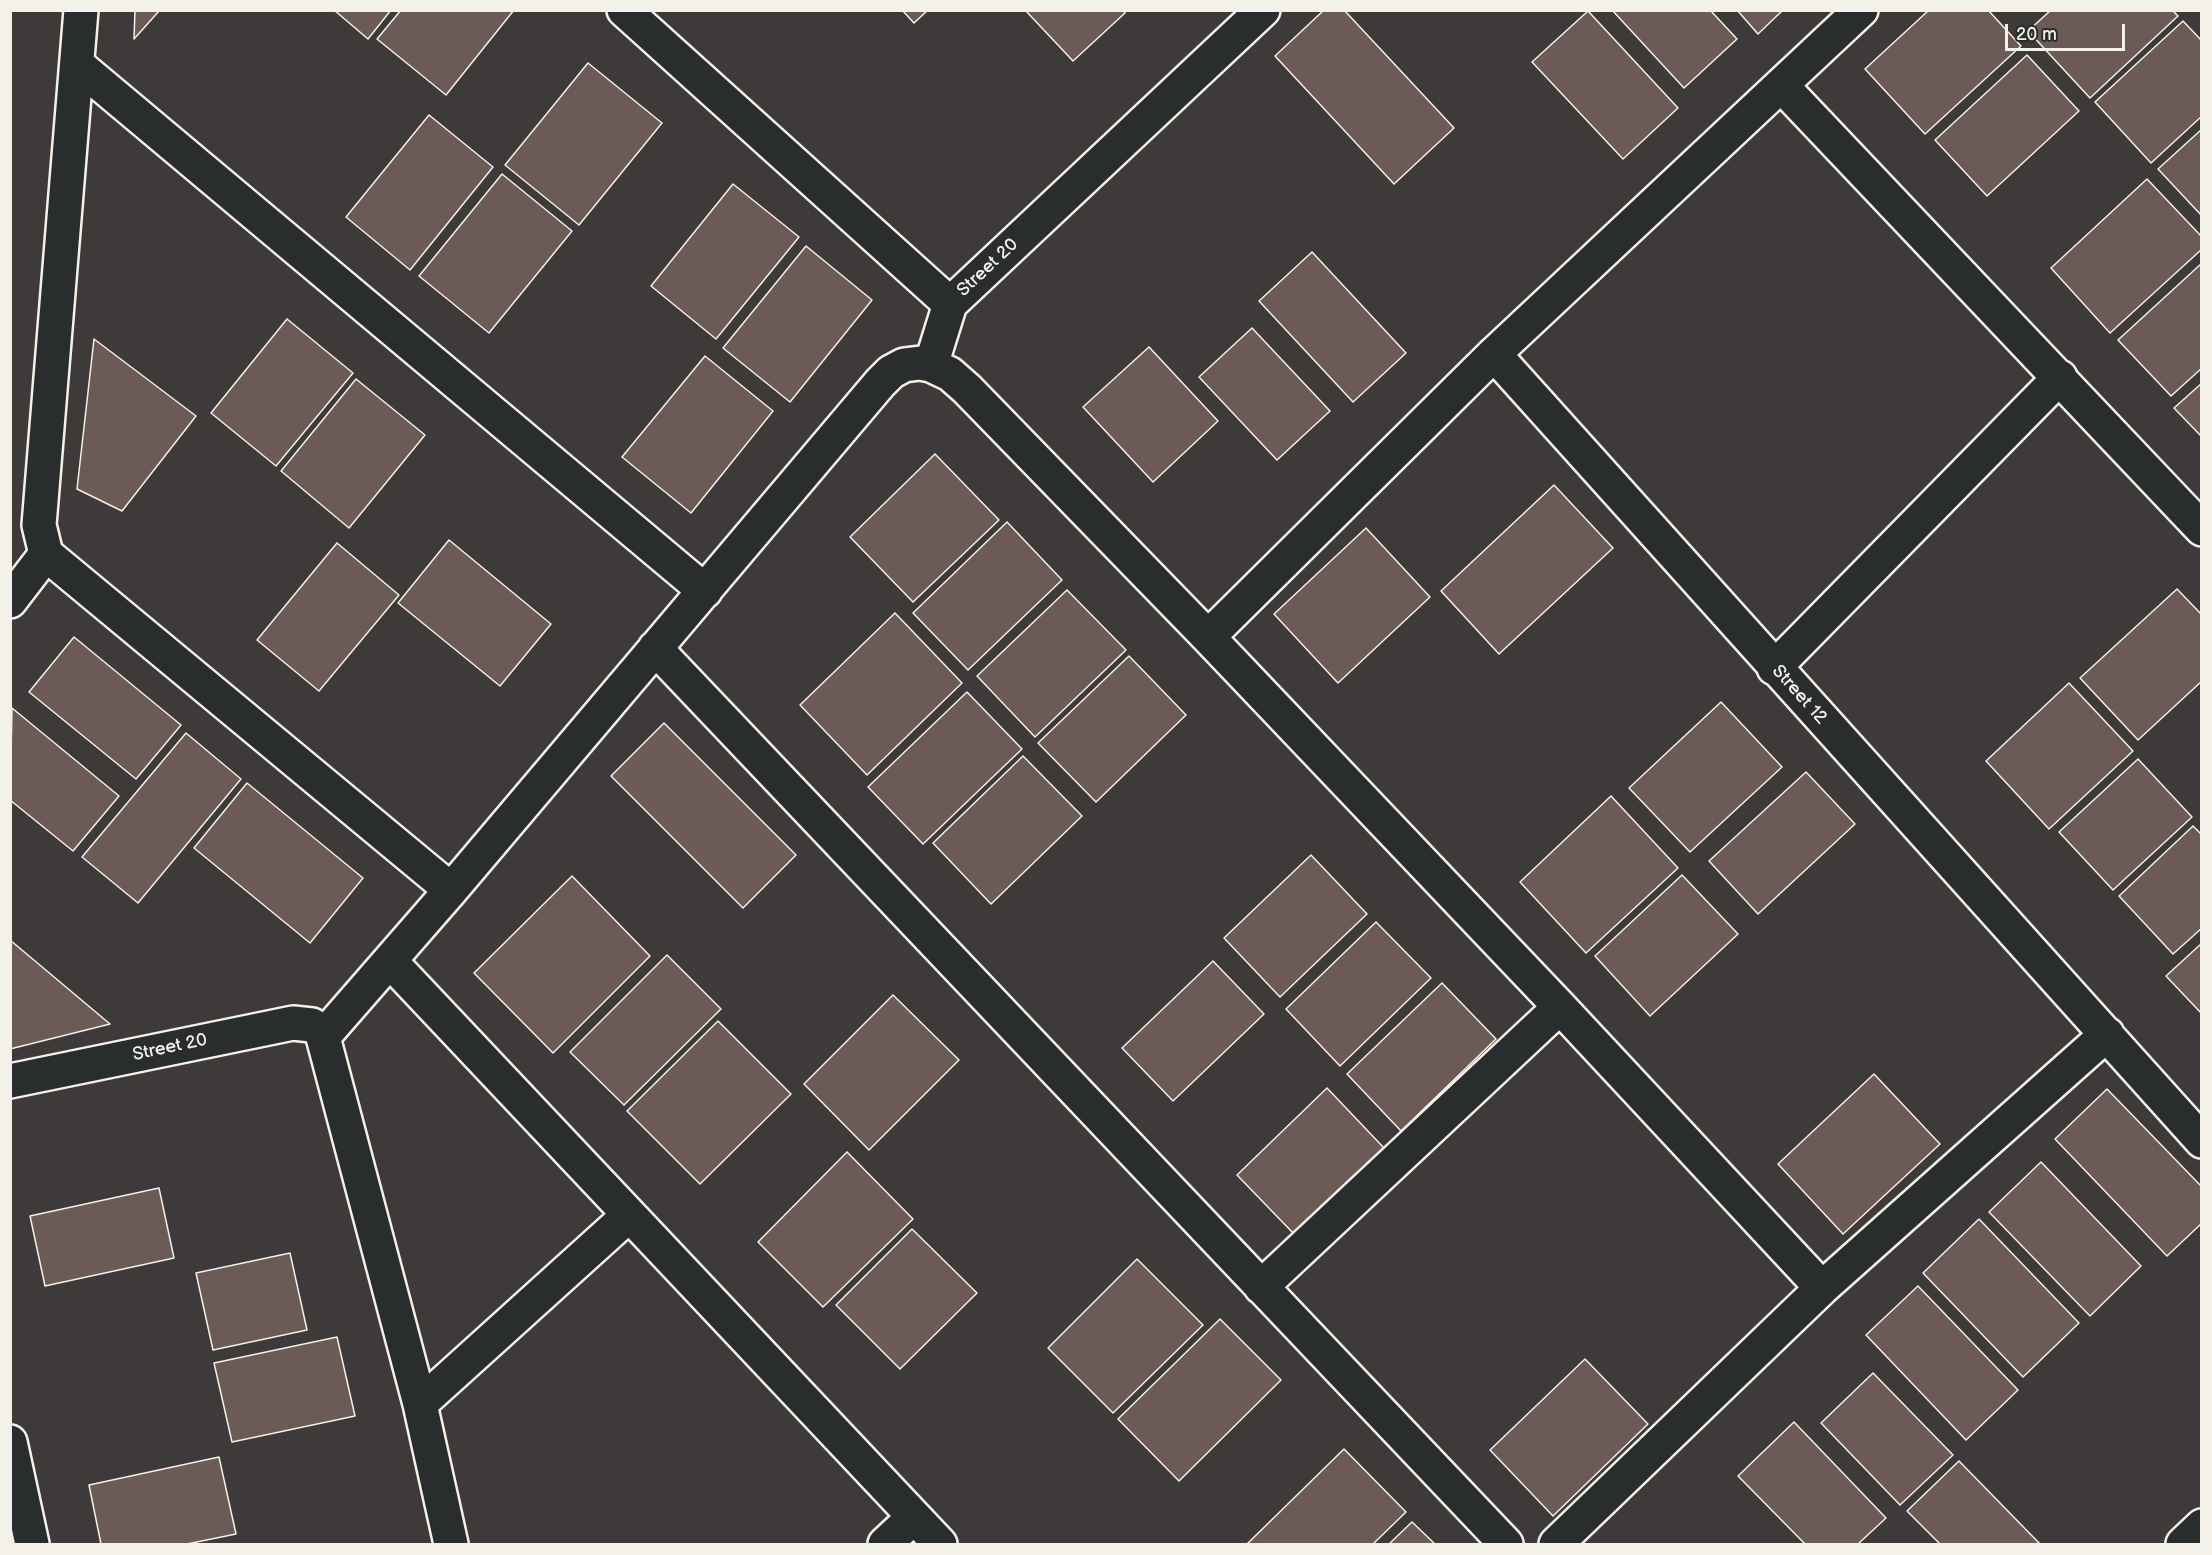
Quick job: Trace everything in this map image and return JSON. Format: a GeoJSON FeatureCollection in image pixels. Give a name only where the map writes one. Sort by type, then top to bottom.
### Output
{"type":"FeatureCollection","features":[{"type":"Feature","properties":{"kind":"street"},"geometry":{"type":"LineString","coordinates":[[81,10],[79,66],[39,525],[46,554],[451,890]]}},
{"type":"Feature","properties":{"kind":"street","name":"Street 20"},"geometry":{"type":"LineString","coordinates":[[931,365],[950,304],[1263,10]]}},
{"type":"Feature","properties":{"kind":"street"},"geometry":{"type":"LineString","coordinates":[[1208,637],[1494,354],[1861,10]]}},
{"type":"Feature","properties":{"kind":"street"},"geometry":{"type":"LineString","coordinates":[[637,14],[950,304]]}},
{"type":"Feature","properties":{"kind":"street"},"geometry":{"type":"LineString","coordinates":[[79,66],[705,591]]}},
{"type":"Feature","properties":{"kind":"street"},"geometry":{"type":"LineString","coordinates":[[1781,85],[2060,377],[2202,530]]}},
{"type":"Feature","properties":{"kind":"street","name":"Street 12"},"geometry":{"type":"LineString","coordinates":[[1494,354],[1774,668],[2202,1141]]}},
{"type":"Feature","properties":{"kind":"street"},"geometry":{"type":"LineString","coordinates":[[451,1545],[420,1404],[336,1094],[323,1037],[451,890],[891,372],[912,364],[931,365],[950,374],[967,389],[1208,637],[1560,1007],[1822,1288]]}},
{"type":"Feature","properties":{"kind":"street"},"geometry":{"type":"LineString","coordinates":[[1774,668],[2060,377]]}},
{"type":"Feature","properties":{"kind":"street"},"geometry":{"type":"LineString","coordinates":[[10,601],[46,554]]}},
{"type":"Feature","properties":{"kind":"street"},"geometry":{"type":"LineString","coordinates":[[655,648],[1506,1545]]}},
{"type":"Feature","properties":{"kind":"street"},"geometry":{"type":"LineString","coordinates":[[390,961],[940,1545]]}},
{"type":"Feature","properties":{"kind":"street"},"geometry":{"type":"LineString","coordinates":[[1261,1287],[1560,1007]]}},
{"type":"Feature","properties":{"kind":"street","name":"Street 20"},"geometry":{"type":"LineString","coordinates":[[10,1081],[293,1023],[312,1025],[319,1029],[323,1037]]}},
{"type":"Feature","properties":{"kind":"street"},"geometry":{"type":"LineString","coordinates":[[1556,1545],[1822,1288],[2107,1034]]}},
{"type":"Feature","properties":{"kind":"street"},"geometry":{"type":"LineString","coordinates":[[420,1404],[628,1215]]}},
{"type":"Feature","properties":{"kind":"street"},"geometry":{"type":"LineString","coordinates":[[10,1442],[32,1545]]}},
{"type":"Feature","properties":{"kind":"street"},"geometry":{"type":"LineString","coordinates":[[885,1545],[914,1517]]}},
{"type":"Feature","properties":{"kind":"street"},"geometry":{"type":"LineString","coordinates":[[2183,1545],[2202,1526]]}},
{"type":"Feature","properties":{"kind":"building"},"geometry":{"type":"Polygon","coordinates":[[[135,10],[160,10],[134,39],[135,10]]]}},
{"type":"Feature","properties":{"kind":"building"},"geometry":{"type":"Polygon","coordinates":[[[334,10],[391,10],[368,39],[334,10]]]}},
{"type":"Feature","properties":{"kind":"building"},"geometry":{"type":"Polygon","coordinates":[[[401,10],[514,10],[446,95],[377,39],[401,10]]]}},
{"type":"Feature","properties":{"kind":"building"},"geometry":{"type":"Polygon","coordinates":[[[902,10],[928,10],[914,23],[902,10]]]}},
{"type":"Feature","properties":{"kind":"building"},"geometry":{"type":"Polygon","coordinates":[[[1025,10],[1123,10],[1125,13],[1073,61],[1025,10]]]}},
{"type":"Feature","properties":{"kind":"building"},"geometry":{"type":"Polygon","coordinates":[[[1324,10],[1344,10],[1454,128],[1394,184],[1275,56],[1324,10]]]}},
{"type":"Feature","properties":{"kind":"building"},"geometry":{"type":"Polygon","coordinates":[[[1612,10],[1710,10],[1737,39],[1684,88],[1612,10]]]}},
{"type":"Feature","properties":{"kind":"building"},"geometry":{"type":"Polygon","coordinates":[[[1737,10],[1783,10],[1758,34],[1737,10]]]}},
{"type":"Feature","properties":{"kind":"building"},"geometry":{"type":"Polygon","coordinates":[[[1929,10],[1988,10],[2021,46],[1925,134],[1865,69],[1929,10]]]}},
{"type":"Feature","properties":{"kind":"building"},"geometry":{"type":"Polygon","coordinates":[[[2051,10],[2172,10],[2178,16],[2090,98],[2028,31],[2051,10]]]}},
{"type":"Feature","properties":{"kind":"building"},"geometry":{"type":"Polygon","coordinates":[[[1588,11],[1678,108],[1623,159],[1532,62],[1588,11]]]}},
{"type":"Feature","properties":{"kind":"building"},"geometry":{"type":"Polygon","coordinates":[[[2183,21],[2202,41],[2202,116],[2151,163],[2095,102],[2183,21]]]}},
{"type":"Feature","properties":{"kind":"building"},"geometry":{"type":"Polygon","coordinates":[[[2027,55],[2079,111],[1987,196],[1935,140],[2027,55]]]}},
{"type":"Feature","properties":{"kind":"building"},"geometry":{"type":"Polygon","coordinates":[[[588,63],[662,123],[579,225],[505,165],[588,63]]]}},
{"type":"Feature","properties":{"kind":"building"},"geometry":{"type":"Polygon","coordinates":[[[429,115],[493,167],[410,270],[346,217],[429,115]]]}},
{"type":"Feature","properties":{"kind":"building"},"geometry":{"type":"Polygon","coordinates":[[[2202,129],[2202,216],[2158,169],[2202,129]]]}},
{"type":"Feature","properties":{"kind":"building"},"geometry":{"type":"Polygon","coordinates":[[[502,174],[572,231],[489,333],[419,276],[502,174]]]}},
{"type":"Feature","properties":{"kind":"building"},"geometry":{"type":"Polygon","coordinates":[[[2147,179],[2202,237],[2202,249],[2110,333],[2051,268],[2147,179]]]}},
{"type":"Feature","properties":{"kind":"building"},"geometry":{"type":"Polygon","coordinates":[[[733,184],[799,237],[716,339],[651,286],[733,184]]]}},
{"type":"Feature","properties":{"kind":"building"},"geometry":{"type":"Polygon","coordinates":[[[806,246],[872,300],[790,402],[723,348],[806,246]]]}},
{"type":"Feature","properties":{"kind":"building"},"geometry":{"type":"Polygon","coordinates":[[[1312,252],[1406,353],[1353,402],[1259,301],[1312,252]]]}},
{"type":"Feature","properties":{"kind":"building"},"geometry":{"type":"Polygon","coordinates":[[[2202,263],[2202,368],[2171,396],[2118,340],[2202,263]]]}},
{"type":"Feature","properties":{"kind":"building"},"geometry":{"type":"Polygon","coordinates":[[[287,319],[353,373],[276,466],[211,413],[287,319]]]}},
{"type":"Feature","properties":{"kind":"building"},"geometry":{"type":"Polygon","coordinates":[[[1252,328],[1330,411],[1277,460],[1199,377],[1252,328]]]}},
{"type":"Feature","properties":{"kind":"building"},"geometry":{"type":"Polygon","coordinates":[[[94,339],[196,416],[122,511],[77,489],[94,339]]]}},
{"type":"Feature","properties":{"kind":"building"},"geometry":{"type":"Polygon","coordinates":[[[1149,347],[1218,421],[1153,482],[1083,407],[1149,347]]]}},
{"type":"Feature","properties":{"kind":"building"},"geometry":{"type":"Polygon","coordinates":[[[705,356],[773,411],[691,513],[622,457],[705,356]]]}},
{"type":"Feature","properties":{"kind":"building"},"geometry":{"type":"Polygon","coordinates":[[[356,379],[425,435],[349,528],[281,471],[356,379]]]}},
{"type":"Feature","properties":{"kind":"building"},"geometry":{"type":"Polygon","coordinates":[[[2202,383],[2202,437],[2174,408],[2202,383]]]}},
{"type":"Feature","properties":{"kind":"building"},"geometry":{"type":"Polygon","coordinates":[[[935,454],[999,520],[913,602],[850,537],[935,454]]]}},
{"type":"Feature","properties":{"kind":"building"},"geometry":{"type":"Polygon","coordinates":[[[1554,485],[1613,548],[1499,654],[1441,591],[1554,485]]]}},
{"type":"Feature","properties":{"kind":"building"},"geometry":{"type":"Polygon","coordinates":[[[1007,522],[1062,580],[968,670],[913,613],[1007,522]]]}},
{"type":"Feature","properties":{"kind":"building"},"geometry":{"type":"Polygon","coordinates":[[[1366,528],[1430,597],[1338,683],[1274,614],[1366,528]]]}},
{"type":"Feature","properties":{"kind":"building"},"geometry":{"type":"Polygon","coordinates":[[[449,540],[551,624],[500,686],[398,603],[449,540]]]}},
{"type":"Feature","properties":{"kind":"building"},"geometry":{"type":"Polygon","coordinates":[[[337,543],[399,595],[319,691],[257,640],[337,543]]]}},
{"type":"Feature","properties":{"kind":"building"},"geometry":{"type":"Polygon","coordinates":[[[2177,589],[2202,615],[2202,681],[2138,740],[2080,678],[2177,589]]]}},
{"type":"Feature","properties":{"kind":"building"},"geometry":{"type":"Polygon","coordinates":[[[1067,590],[1126,650],[1035,737],[977,676],[1067,590]]]}},
{"type":"Feature","properties":{"kind":"building"},"geometry":{"type":"Polygon","coordinates":[[[895,613],[962,683],[867,775],[800,705],[895,613]]]}},
{"type":"Feature","properties":{"kind":"building"},"geometry":{"type":"Polygon","coordinates":[[[74,637],[181,725],[136,779],[29,692],[74,637]]]}},
{"type":"Feature","properties":{"kind":"building"},"geometry":{"type":"Polygon","coordinates":[[[1129,656],[1186,715],[1096,802],[1038,743],[1129,656]]]}},
{"type":"Feature","properties":{"kind":"building"},"geometry":{"type":"Polygon","coordinates":[[[2069,683],[2133,751],[2049,829],[1986,761],[2069,683]]]}},
{"type":"Feature","properties":{"kind":"building"},"geometry":{"type":"Polygon","coordinates":[[[967,692],[1022,749],[923,844],[868,787],[967,692]]]}},
{"type":"Feature","properties":{"kind":"building"},"geometry":{"type":"Polygon","coordinates":[[[1721,702],[1782,767],[1690,852],[1629,788],[1721,702]]]}},
{"type":"Feature","properties":{"kind":"building"},"geometry":{"type":"Polygon","coordinates":[[[12,708],[119,796],[73,851],[10,800],[12,708]]]}},
{"type":"Feature","properties":{"kind":"building"},"geometry":{"type":"Polygon","coordinates":[[[664,723],[796,855],[743,908],[611,776],[664,723]]]}},
{"type":"Feature","properties":{"kind":"building"},"geometry":{"type":"Polygon","coordinates":[[[186,733],[241,779],[138,903],[82,857],[186,733]]]}},
{"type":"Feature","properties":{"kind":"building"},"geometry":{"type":"Polygon","coordinates":[[[1023,756],[1082,816],[991,904],[933,843],[1023,756]]]}},
{"type":"Feature","properties":{"kind":"building"},"geometry":{"type":"Polygon","coordinates":[[[2138,759],[2192,817],[2113,890],[2059,832],[2138,759]]]}},
{"type":"Feature","properties":{"kind":"building"},"geometry":{"type":"Polygon","coordinates":[[[1806,772],[1855,824],[1758,914],[1709,861],[1806,772]]]}},
{"type":"Feature","properties":{"kind":"building"},"geometry":{"type":"Polygon","coordinates":[[[247,783],[363,878],[310,943],[194,848],[247,783]]]}},
{"type":"Feature","properties":{"kind":"building"},"geometry":{"type":"Polygon","coordinates":[[[1611,796],[1678,868],[1586,953],[1520,882],[1611,796]]]}},
{"type":"Feature","properties":{"kind":"building"},"geometry":{"type":"Polygon","coordinates":[[[2193,826],[2202,835],[2202,928],[2173,954],[2119,896],[2193,826]]]}},
{"type":"Feature","properties":{"kind":"building"},"geometry":{"type":"Polygon","coordinates":[[[1311,855],[1367,914],[1280,997],[1224,938],[1311,855]]]}},
{"type":"Feature","properties":{"kind":"building"},"geometry":{"type":"Polygon","coordinates":[[[1682,875],[1738,934],[1650,1016],[1595,956],[1682,875]]]}},
{"type":"Feature","properties":{"kind":"building"},"geometry":{"type":"Polygon","coordinates":[[[572,876],[650,956],[553,1053],[474,973],[572,876]]]}},
{"type":"Feature","properties":{"kind":"building"},"geometry":{"type":"Polygon","coordinates":[[[1376,922],[1431,978],[1340,1066],[1286,1009],[1376,922]]]}},
{"type":"Feature","properties":{"kind":"building"},"geometry":{"type":"Polygon","coordinates":[[[10,940],[110,1024],[10,1049],[10,940]]]}},
{"type":"Feature","properties":{"kind":"building"},"geometry":{"type":"Polygon","coordinates":[[[2202,943],[2202,1014],[2166,976],[2202,943]]]}},
{"type":"Feature","properties":{"kind":"building"},"geometry":{"type":"Polygon","coordinates":[[[667,955],[721,1009],[624,1105],[570,1052],[667,955]]]}},
{"type":"Feature","properties":{"kind":"building"},"geometry":{"type":"Polygon","coordinates":[[[1213,961],[1264,1014],[1173,1101],[1122,1048],[1213,961]]]}},
{"type":"Feature","properties":{"kind":"building"},"geometry":{"type":"Polygon","coordinates":[[[1442,983],[1496,1039],[1401,1131],[1347,1074],[1442,983]]]}},
{"type":"Feature","properties":{"kind":"building"},"geometry":{"type":"Polygon","coordinates":[[[893,995],[959,1060],[869,1150],[804,1084],[893,995]]]}},
{"type":"Feature","properties":{"kind":"building"},"geometry":{"type":"Polygon","coordinates":[[[718,1021],[791,1094],[700,1184],[627,1111],[718,1021]]]}},
{"type":"Feature","properties":{"kind":"building"},"geometry":{"type":"Polygon","coordinates":[[[1874,1074],[1940,1144],[1843,1234],[1778,1164],[1874,1074]]]}},
{"type":"Feature","properties":{"kind":"building"},"geometry":{"type":"Polygon","coordinates":[[[1327,1088],[1384,1148],[1294,1234],[1237,1175],[1327,1088]]]}},
{"type":"Feature","properties":{"kind":"building"},"geometry":{"type":"Polygon","coordinates":[[[2107,1089],[2202,1187],[2202,1223],[2167,1256],[2055,1139],[2107,1089]]]}},
{"type":"Feature","properties":{"kind":"building"},"geometry":{"type":"Polygon","coordinates":[[[847,1152],[913,1219],[823,1307],[758,1242],[847,1152]]]}},
{"type":"Feature","properties":{"kind":"building"},"geometry":{"type":"Polygon","coordinates":[[[2041,1162],[2141,1266],[2090,1316],[1989,1212],[2041,1162]]]}},
{"type":"Feature","properties":{"kind":"building"},"geometry":{"type":"Polygon","coordinates":[[[159,1188],[174,1258],[45,1286],[30,1216],[159,1188]]]}},
{"type":"Feature","properties":{"kind":"building"},"geometry":{"type":"Polygon","coordinates":[[[1979,1219],[2079,1323],[2023,1377],[1923,1273],[1979,1219]]]}},
{"type":"Feature","properties":{"kind":"building"},"geometry":{"type":"Polygon","coordinates":[[[912,1229],[977,1293],[900,1369],[836,1305],[912,1229]]]}},
{"type":"Feature","properties":{"kind":"building"},"geometry":{"type":"Polygon","coordinates":[[[290,1253],[307,1330],[213,1350],[196,1273],[290,1253]]]}},
{"type":"Feature","properties":{"kind":"building"},"geometry":{"type":"Polygon","coordinates":[[[1137,1259],[1203,1325],[1113,1413],[1048,1348],[1137,1259]]]}},
{"type":"Feature","properties":{"kind":"building"},"geometry":{"type":"Polygon","coordinates":[[[1918,1286],[2018,1390],[1966,1440],[1866,1335],[1918,1286]]]}},
{"type":"Feature","properties":{"kind":"building"},"geometry":{"type":"Polygon","coordinates":[[[1220,1319],[1281,1380],[1179,1481],[1118,1419],[1220,1319]]]}},
{"type":"Feature","properties":{"kind":"building"},"geometry":{"type":"Polygon","coordinates":[[[337,1337],[355,1416],[232,1442],[214,1363],[337,1337]]]}},
{"type":"Feature","properties":{"kind":"building"},"geometry":{"type":"Polygon","coordinates":[[[1585,1359],[1648,1424],[1553,1516],[1490,1450],[1585,1359]]]}},
{"type":"Feature","properties":{"kind":"building"},"geometry":{"type":"Polygon","coordinates":[[[1873,1373],[1953,1455],[1900,1505],[1821,1423],[1873,1373]]]}},
{"type":"Feature","properties":{"kind":"building"},"geometry":{"type":"Polygon","coordinates":[[[1794,1422],[1886,1518],[1858,1544],[1805,1544],[1738,1476],[1794,1422]]]}},
{"type":"Feature","properties":{"kind":"building"},"geometry":{"type":"Polygon","coordinates":[[[1344,1449],[1406,1512],[1373,1544],[1247,1544],[1344,1449]]]}},
{"type":"Feature","properties":{"kind":"building"},"geometry":{"type":"Polygon","coordinates":[[[219,1457],[236,1534],[187,1544],[101,1544],[89,1485],[219,1457]]]}},
{"type":"Feature","properties":{"kind":"building"},"geometry":{"type":"Polygon","coordinates":[[[1959,1461],[2040,1544],[1940,1544],[1907,1511],[1959,1461]]]}},
{"type":"Feature","properties":{"kind":"building"},"geometry":{"type":"Polygon","coordinates":[[[1412,1522],[1435,1544],[1389,1544],[1412,1522]]]}}]}
